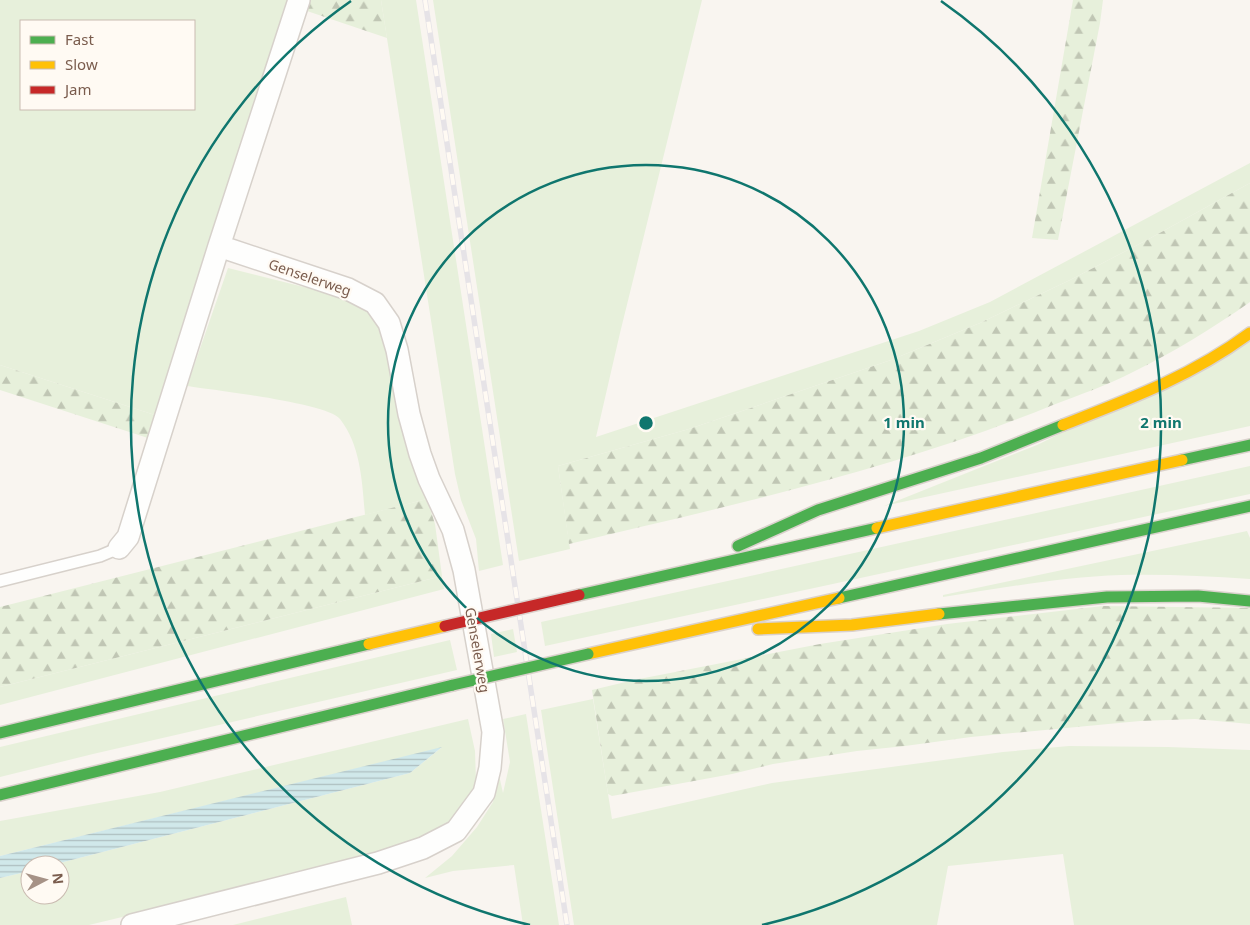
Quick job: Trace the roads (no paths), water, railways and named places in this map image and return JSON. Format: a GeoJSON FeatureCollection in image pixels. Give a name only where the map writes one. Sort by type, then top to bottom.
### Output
{"type":"FeatureCollection","features":[{"type":"Feature","properties":{"kind":"highway"},"geometry":{"type":"LineString","coordinates":[[686,570],[818,510],[981,458],[1161,386],[1223,353],[1250,334]]}},
{"type":"Feature","properties":{"kind":"highway"},"geometry":{"type":"LineString","coordinates":[[0,733],[686,570],[1250,445]]}},
{"type":"Feature","properties":{"kind":"highway"},"geometry":{"type":"LineString","coordinates":[[0,795],[453,685],[1250,506]]}},
{"type":"Feature","properties":{"kind":"highway"},"geometry":{"type":"LineString","coordinates":[[689,631],[852,625],[979,608],[1107,597],[1198,596],[1250,601]]}},
{"type":"Feature","properties":{"kind":"street"},"geometry":{"type":"LineString","coordinates":[[119,548],[128,537],[219,246],[299,0]]}},
{"type":"Feature","properties":{"kind":"street","name":"Genselerweg"},"geometry":{"type":"LineString","coordinates":[[132,925],[378,863],[423,848],[456,831],[484,793],[490,768],[493,732],[464,570],[453,530],[429,479],[420,454],[409,414],[397,350],[389,323],[375,303],[348,289],[219,246]]}},
{"type":"Feature","properties":{"kind":"lane"},"geometry":{"type":"LineString","coordinates":[[0,580],[100,556],[119,548]]}},
{"type":"Feature","properties":{"kind":"water"},"geometry":{"type":"Polygon","coordinates":[[[442,747],[410,773],[70,860],[70,855],[20,855],[20,873],[0,878],[0,856],[442,747]]]}},
{"type":"Feature","properties":{"kind":"railway"},"geometry":{"type":"LineString","coordinates":[[425,0],[567,925]]}}]}
